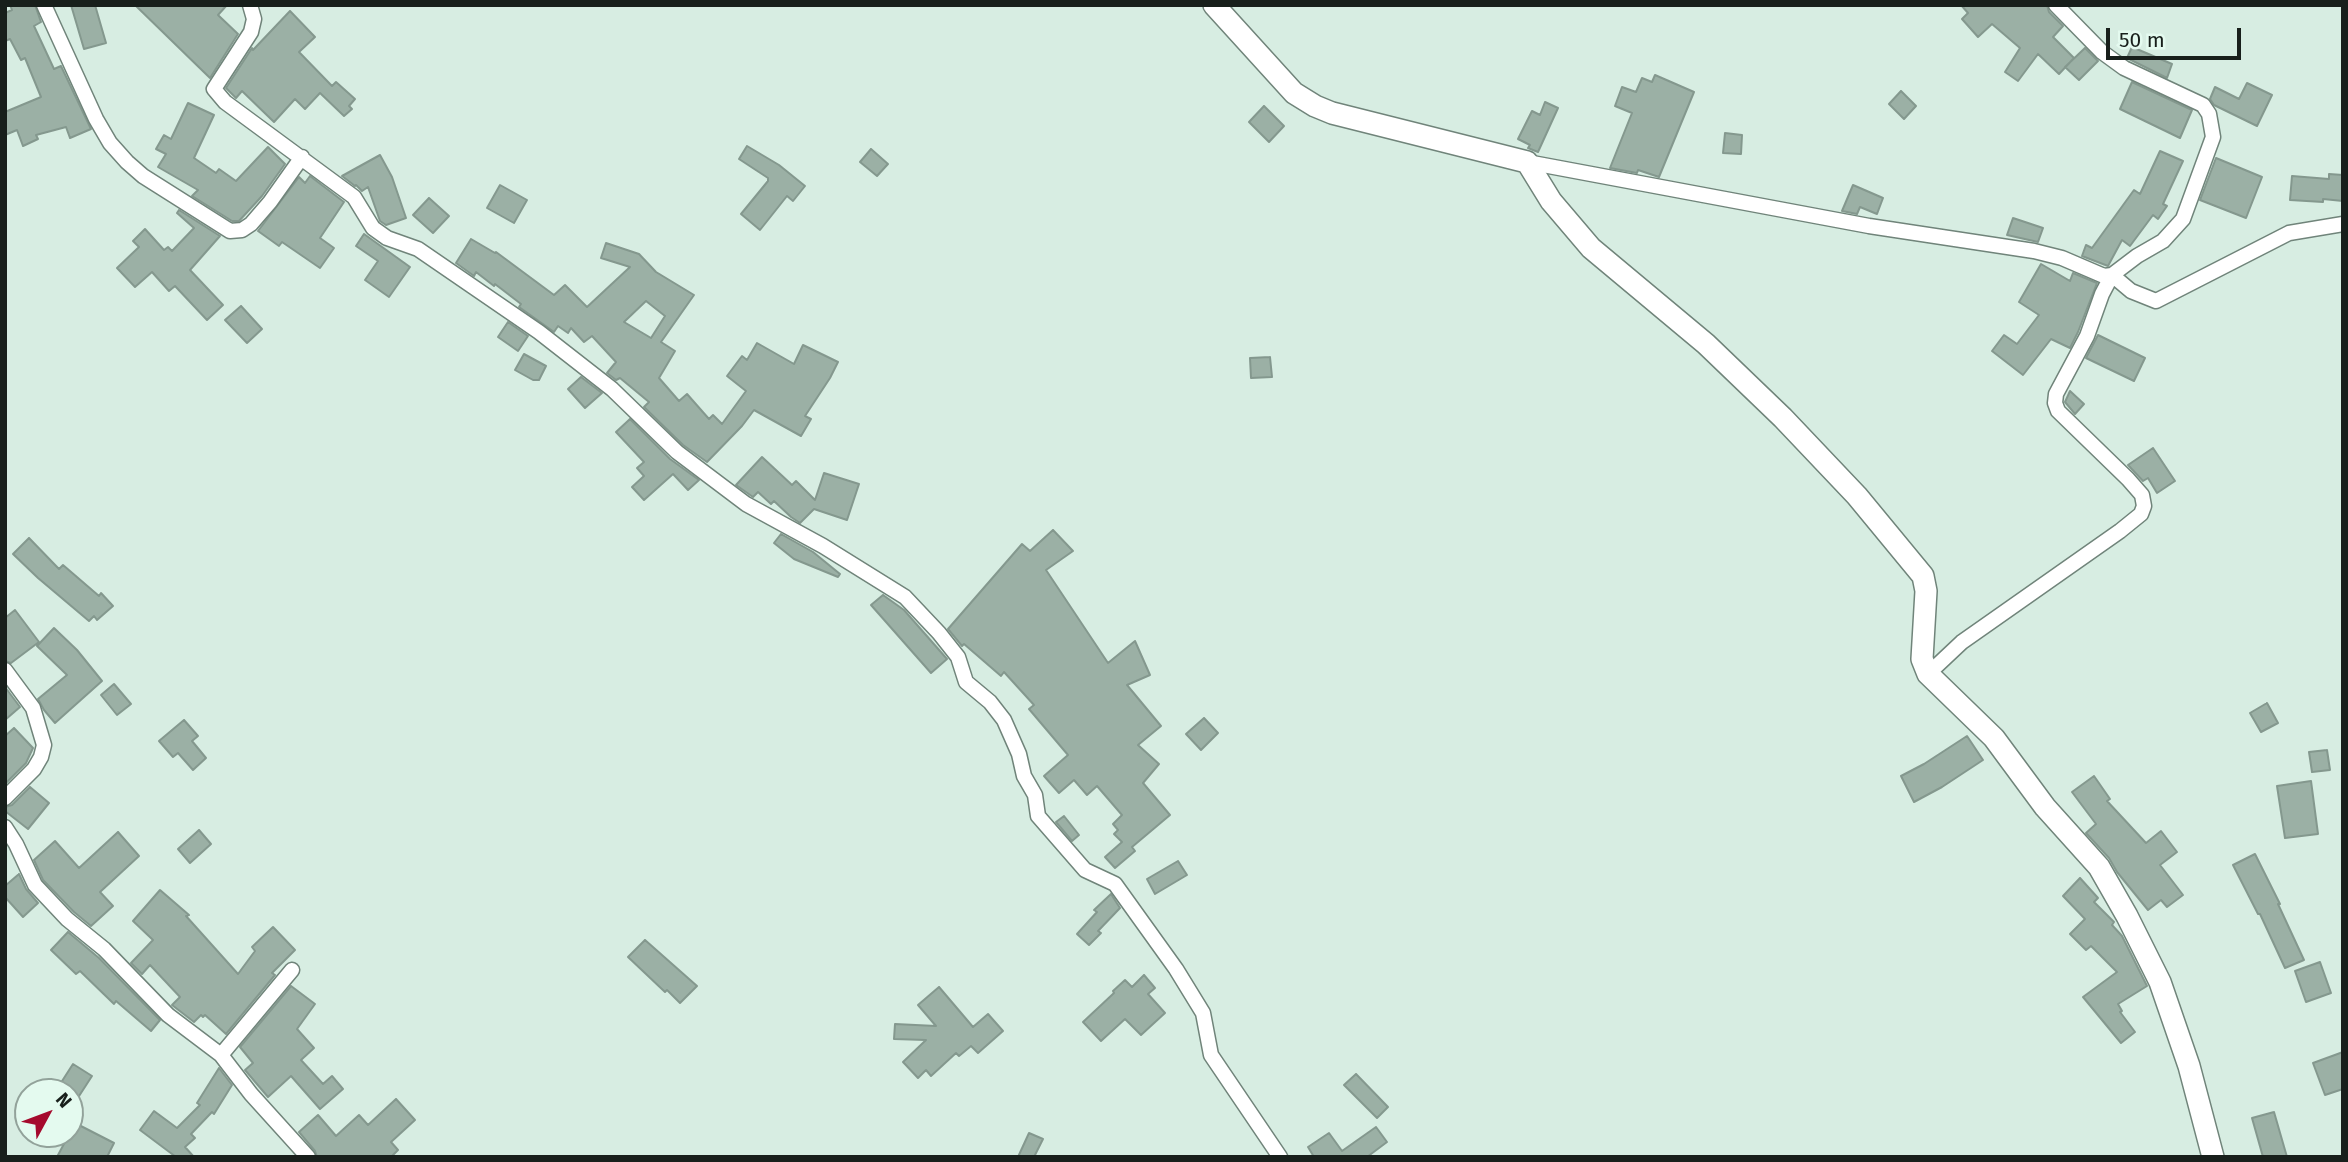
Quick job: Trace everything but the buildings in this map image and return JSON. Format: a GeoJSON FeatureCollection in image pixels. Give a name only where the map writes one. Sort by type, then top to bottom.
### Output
{"type":"FeatureCollection","features":[{"type":"Feature","properties":{"kind":"street"},"geometry":{"type":"LineString","coordinates":[[44,5],[96,119],[110,143],[143,176],[230,231],[242,230],[251,224],[302,157]]}},
{"type":"Feature","properties":{"kind":"street"},"geometry":{"type":"LineString","coordinates":[[250,5],[254,19],[251,32],[214,89],[225,102],[354,197],[373,228],[387,238],[418,249],[539,332],[612,389],[677,452],[746,504],[823,546],[905,597],[939,633],[958,657],[966,682],[990,702],[1004,720],[1019,754],[1024,776],[1035,795],[1038,816],[1085,870],[1115,884],[1176,969],[1203,1013],[1211,1055],[1280,1157]]}},
{"type":"Feature","properties":{"kind":"street"},"geometry":{"type":"LineString","coordinates":[[1214,5],[1294,93],[1332,113],[1527,162],[1870,226],[2034,251],[2062,258],[2096,274],[2112,275],[2132,291],[2156,301],[2289,233],[2343,224]]}},
{"type":"Feature","properties":{"kind":"street"},"geometry":{"type":"LineString","coordinates":[[1928,674],[1962,642],[2120,531],[2141,514],[2144,506],[2142,495],[2054,403],[2112,275],[2163,241],[2183,219],[2213,137],[2209,114],[2203,105],[2124,68],[2102,52],[2056,5]]}},
{"type":"Feature","properties":{"kind":"street"},"geometry":{"type":"LineString","coordinates":[[1527,162],[1551,201],[1591,248],[1706,344],[1783,418],[1857,496],[1923,576],[1926,592],[1922,659],[1928,674],[1994,738],[2045,807],[2099,867],[2160,982],[2189,1066],[2213,1157]]}},
{"type":"Feature","properties":{"kind":"street"},"geometry":{"type":"LineString","coordinates":[[5,670],[33,708],[44,745],[41,758],[34,769],[5,798]]}},
{"type":"Feature","properties":{"kind":"street"},"geometry":{"type":"LineString","coordinates":[[5,827],[35,885],[49,901],[104,949],[168,1015],[221,1055],[251,1094],[308,1157]]}},
{"type":"Feature","properties":{"kind":"street"},"geometry":{"type":"LineString","coordinates":[[221,1055],[292,970]]}}]}
